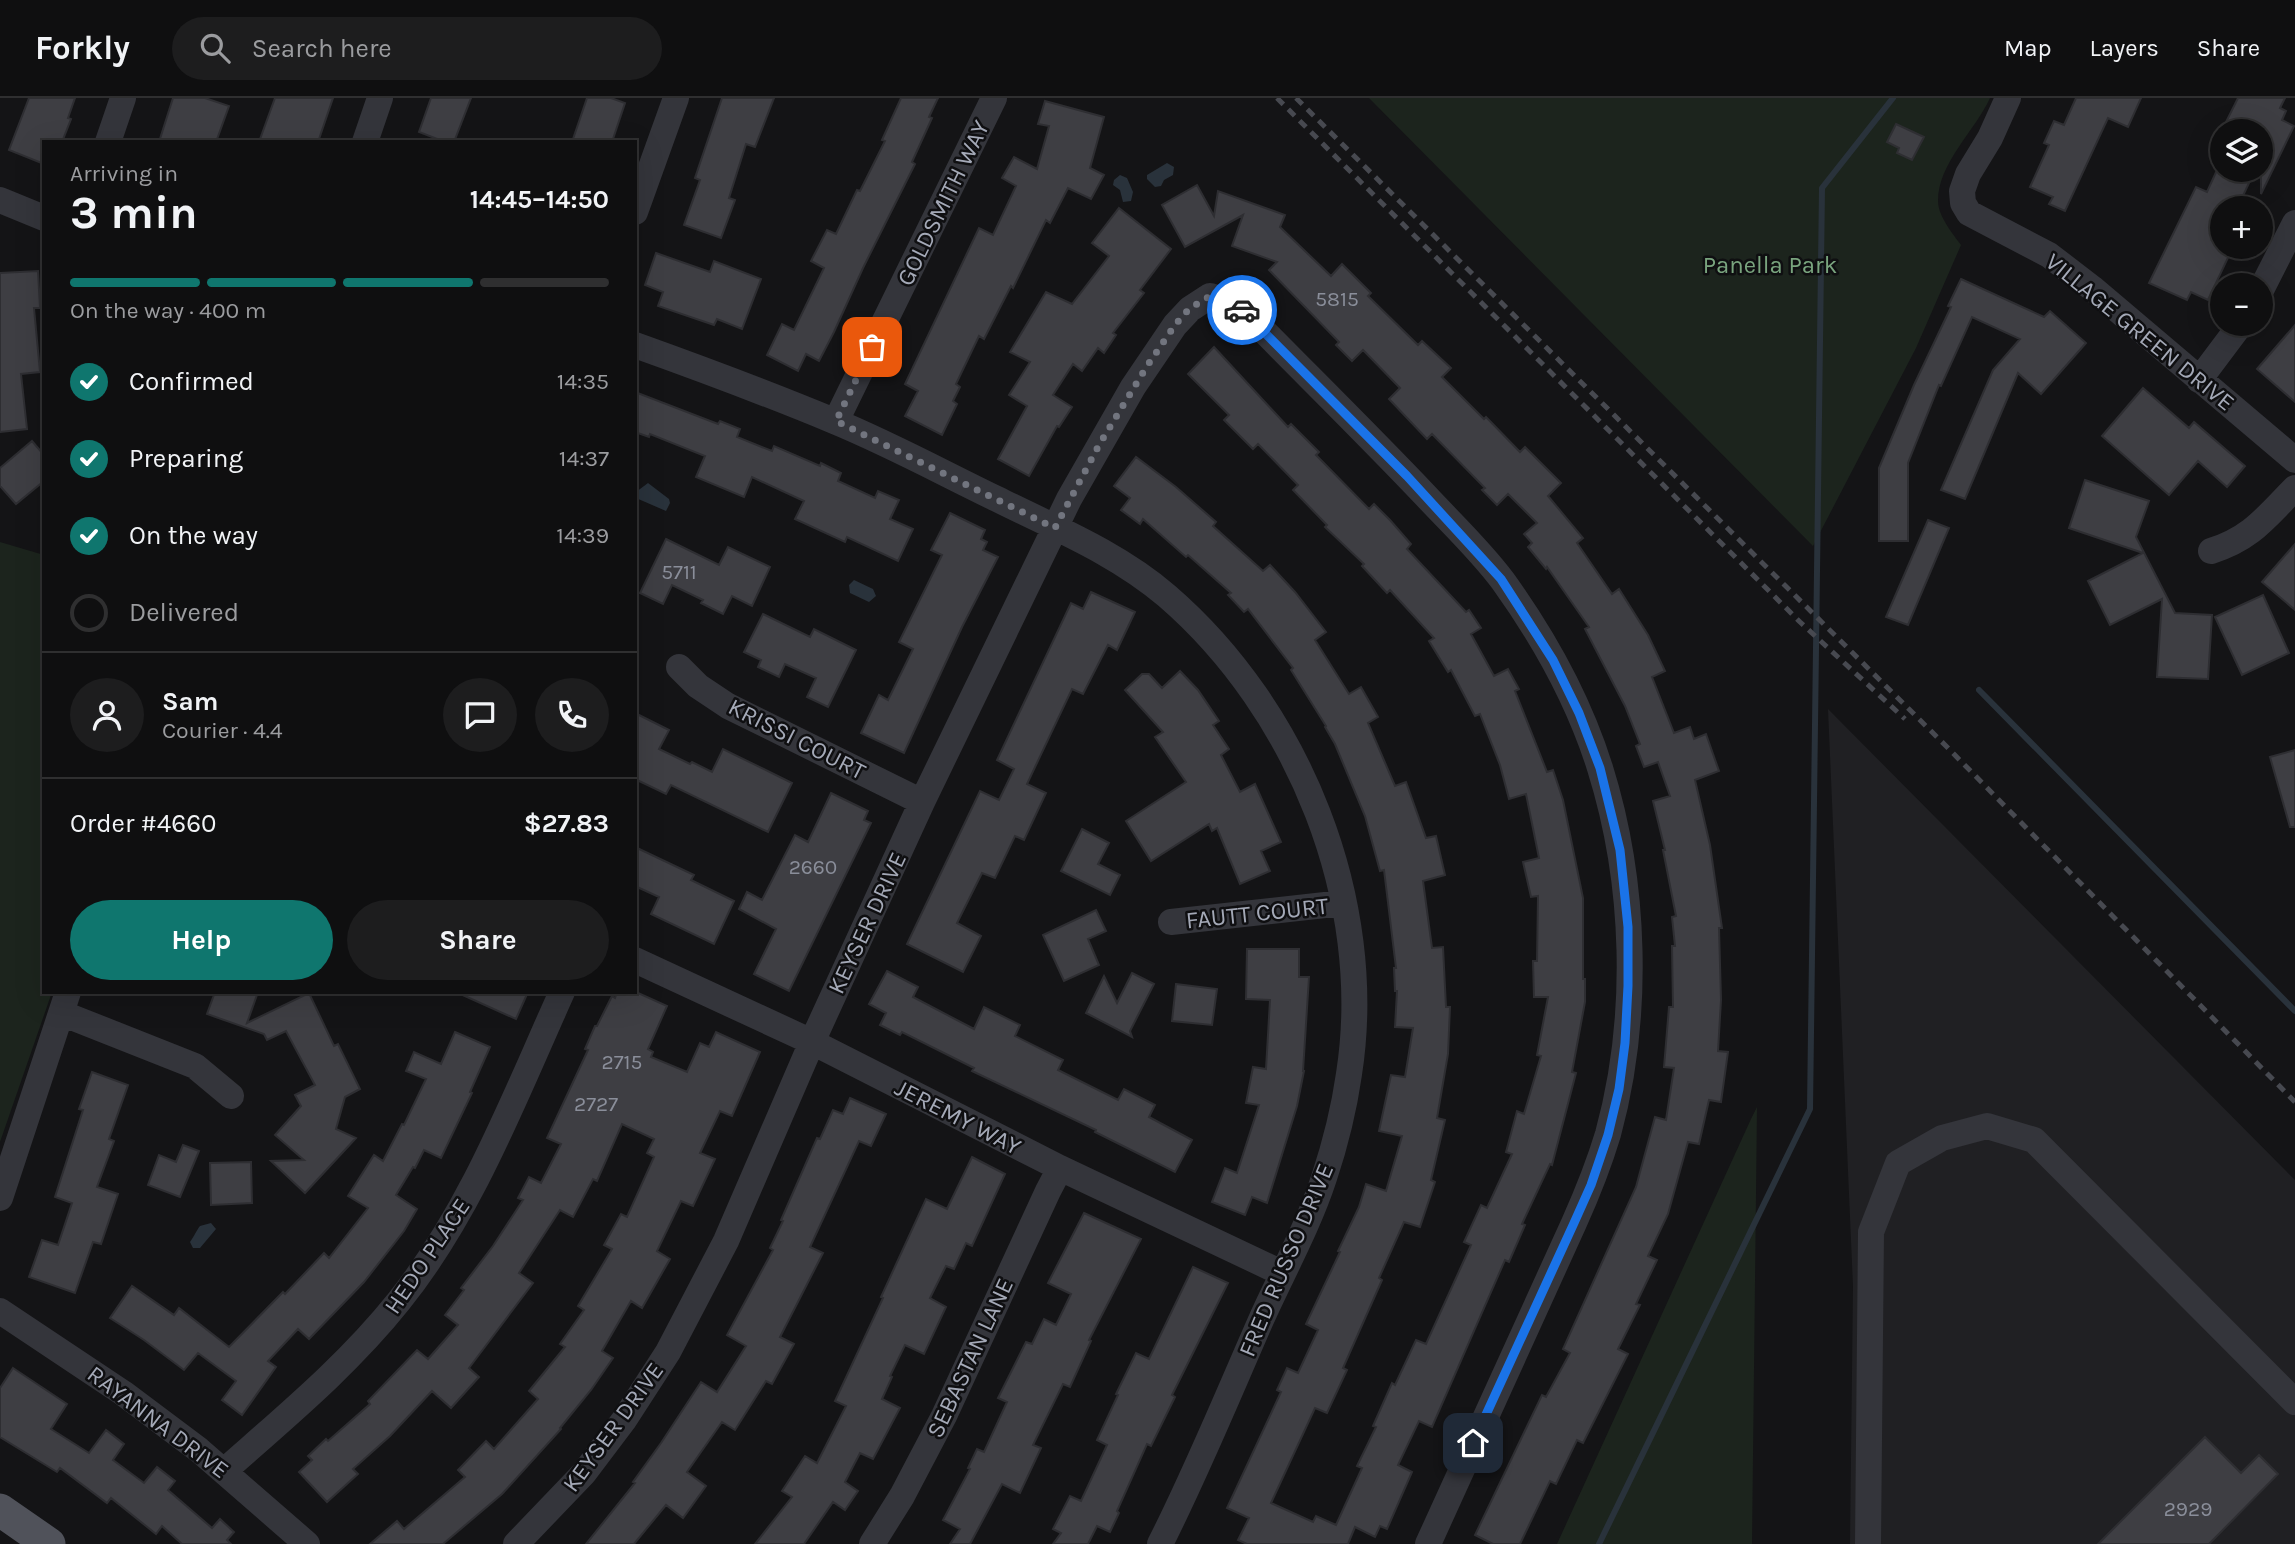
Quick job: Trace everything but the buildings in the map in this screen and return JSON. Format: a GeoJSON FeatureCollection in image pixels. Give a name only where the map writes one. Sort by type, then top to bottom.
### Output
{"type":"FeatureCollection","features":[{"type":"Feature","properties":{"kind":"main road"},"geometry":{"type":"LineString","coordinates":[[0,1510],[48,1544]]}},
{"type":"Feature","properties":{"kind":"street"},"geometry":{"type":"LineString","coordinates":[[109,140],[123,98]]}},
{"type":"Feature","properties":{"kind":"street"},"geometry":{"type":"LineString","coordinates":[[366,140],[380,98]]}},
{"type":"Feature","properties":{"kind":"street"},"geometry":{"type":"LineString","coordinates":[[637,206],[676,98]]}},
{"type":"Feature","properties":{"kind":"street","name":"GOLDSMITH WAY"},"geometry":{"type":"LineString","coordinates":[[836,421],[994,98]]}},
{"type":"Feature","properties":{"kind":"street","name":"VILLAGE GREEN DRIVE"},"geometry":{"type":"LineString","coordinates":[[2008,98],[1962,191],[1963,203],[1969,213],[2049,255],[2092,288],[2295,460]]}},
{"type":"Feature","properties":{"kind":"street"},"geometry":{"type":"LineString","coordinates":[[0,200],[42,217]]}},
{"type":"Feature","properties":{"kind":"street"},"geometry":{"type":"LineString","coordinates":[[2270,273],[2295,223]]}},
{"type":"Feature","properties":{"kind":"street","name":"KEYSER DRIVE"},"geometry":{"type":"LineString","coordinates":[[516,1544],[583,1473],[624,1420],[668,1352],[726,1241],[812,1042],[922,802],[1055,528],[1099,445],[1154,356],[1189,309],[1210,296],[1233,303],[1251,317],[1423,493],[1501,579],[1553,660],[1579,713],[1600,768],[1620,850],[1628,927],[1628,986],[1619,1089],[1608,1135],[1591,1185],[1428,1544]]}},
{"type":"Feature","properties":{"kind":"street"},"geometry":{"type":"LineString","coordinates":[[2199,380],[2232,336]]}},
{"type":"Feature","properties":{"kind":"street","name":"FRED RUSSO DRIVE"},"geometry":{"type":"LineString","coordinates":[[637,346],[836,421],[1102,550],[1166,595],[1196,624],[1257,695],[1277,728],[1306,788],[1329,844],[1343,903],[1352,961],[1354,1017],[1349,1072],[1324,1178],[1165,1542]]}},
{"type":"Feature","properties":{"kind":"street"},"geometry":{"type":"LineString","coordinates":[[2211,551],[2232,544],[2251,533],[2295,488]]}},
{"type":"Feature","properties":{"kind":"street","name":"KRISSI COURT"},"geometry":{"type":"LineString","coordinates":[[678,667],[698,686],[728,706],[922,802]]}},
{"type":"Feature","properties":{"kind":"street","name":"FAUTT COURT"},"geometry":{"type":"LineString","coordinates":[[1171,922],[1343,903]]}},
{"type":"Feature","properties":{"kind":"street","name":"JEREMY WAY"},"geometry":{"type":"LineString","coordinates":[[637,961],[812,1042],[1060,1168],[1282,1273]]}},
{"type":"Feature","properties":{"kind":"street","name":"HEDO PLACE"},"geometry":{"type":"LineString","coordinates":[[224,1471],[318,1388],[361,1345],[400,1300],[435,1252],[478,1176],[561,994]]}},
{"type":"Feature","properties":{"kind":"street"},"geometry":{"type":"LineString","coordinates":[[0,1198],[64,1002],[195,1066],[231,1096]]}},
{"type":"Feature","properties":{"kind":"street"},"geometry":{"type":"LineString","coordinates":[[1868,1544],[1871,1232],[1898,1163],[1942,1138],[1987,1126],[2034,1140],[2295,1402]]}},
{"type":"Feature","properties":{"kind":"street","name":"SEBASTAN LANE"},"geometry":{"type":"LineString","coordinates":[[872,1544],[902,1496],[944,1416],[1060,1168]]}},
{"type":"Feature","properties":{"kind":"street","name":"RAYANNA DRIVE"},"geometry":{"type":"LineString","coordinates":[[0,1311],[123,1392],[224,1471],[307,1544]]}},
{"type":"Feature","properties":{"kind":"shaded area"},"geometry":{"type":"Polygon","coordinates":[[[1167,163],[1174,167],[1173,175],[1164,180],[1161,186],[1155,187],[1147,179],[1147,175],[1167,163]]]}},
{"type":"Feature","properties":{"kind":"shaded area"},"geometry":{"type":"Polygon","coordinates":[[[1120,175],[1127,178],[1133,192],[1131,201],[1123,202],[1120,190],[1113,185],[1120,175]]]}},
{"type":"Feature","properties":{"kind":"shaded area"},"geometry":{"type":"Polygon","coordinates":[[[648,483],[669,499],[666,511],[637,498],[637,491],[648,483]]]}},
{"type":"Feature","properties":{"kind":"shaded area"},"geometry":{"type":"Polygon","coordinates":[[[854,580],[873,589],[876,596],[869,602],[850,593],[849,585],[854,580]]]}},
{"type":"Feature","properties":{"kind":"shaded area"},"geometry":{"type":"Polygon","coordinates":[[[1828,709],[2295,1180],[2295,1544],[1850,1544],[1853,1286],[1828,709]]]}},
{"type":"Feature","properties":{"kind":"shaded area"},"geometry":{"type":"Polygon","coordinates":[[[211,1223],[216,1229],[200,1248],[193,1248],[190,1242],[200,1226],[211,1223]]]}},
{"type":"Feature","properties":{"kind":"green space","name":"Panella Park"},"geometry":{"type":"Polygon","coordinates":[[[1369,98],[1990,98],[1950,160],[1940,187],[1940,213],[1961,245],[1916,348],[1813,546],[1369,98]]]}},
{"type":"Feature","properties":{"kind":"green space"},"geometry":{"type":"Polygon","coordinates":[[[0,542],[42,554],[42,994],[51,994],[0,1142],[0,542]]]}},
{"type":"Feature","properties":{"kind":"green space"},"geometry":{"type":"Polygon","coordinates":[[[1757,1107],[1752,1544],[1557,1544],[1751,1119],[1757,1107]]]}},
{"type":"Feature","properties":{"kind":"waterway"},"geometry":{"type":"LineString","coordinates":[[1599,1544],[1810,1109],[1822,188],[1893,98]]}},
{"type":"Feature","properties":{"kind":"waterway"},"geometry":{"type":"LineString","coordinates":[[1979,690],[2295,1011]]}},
{"type":"Feature","properties":{"kind":"railway"},"geometry":{"type":"LineString","coordinates":[[1277,98],[1800,622],[1905,719]]}},
{"type":"Feature","properties":{"kind":"railway"},"geometry":{"type":"LineString","coordinates":[[1296,98],[1947,747],[2295,1102]]}},
{"type":"Feature","properties":{"kind":"way so far"},"geometry":{"type":"LineString","coordinates":[[872,347],[836,421],[1055,528],[1121,407],[1175,325],[1189,309],[1210,296],[1233,303],[1242,310]]}},
{"type":"Feature","properties":{"kind":"route"},"geometry":{"type":"LineString","coordinates":[[1242,310],[1407,476],[1501,579],[1553,660],[1579,713],[1600,768],[1620,850],[1628,927],[1628,986],[1619,1089],[1608,1135],[1591,1185],[1473,1443]]}}]}
